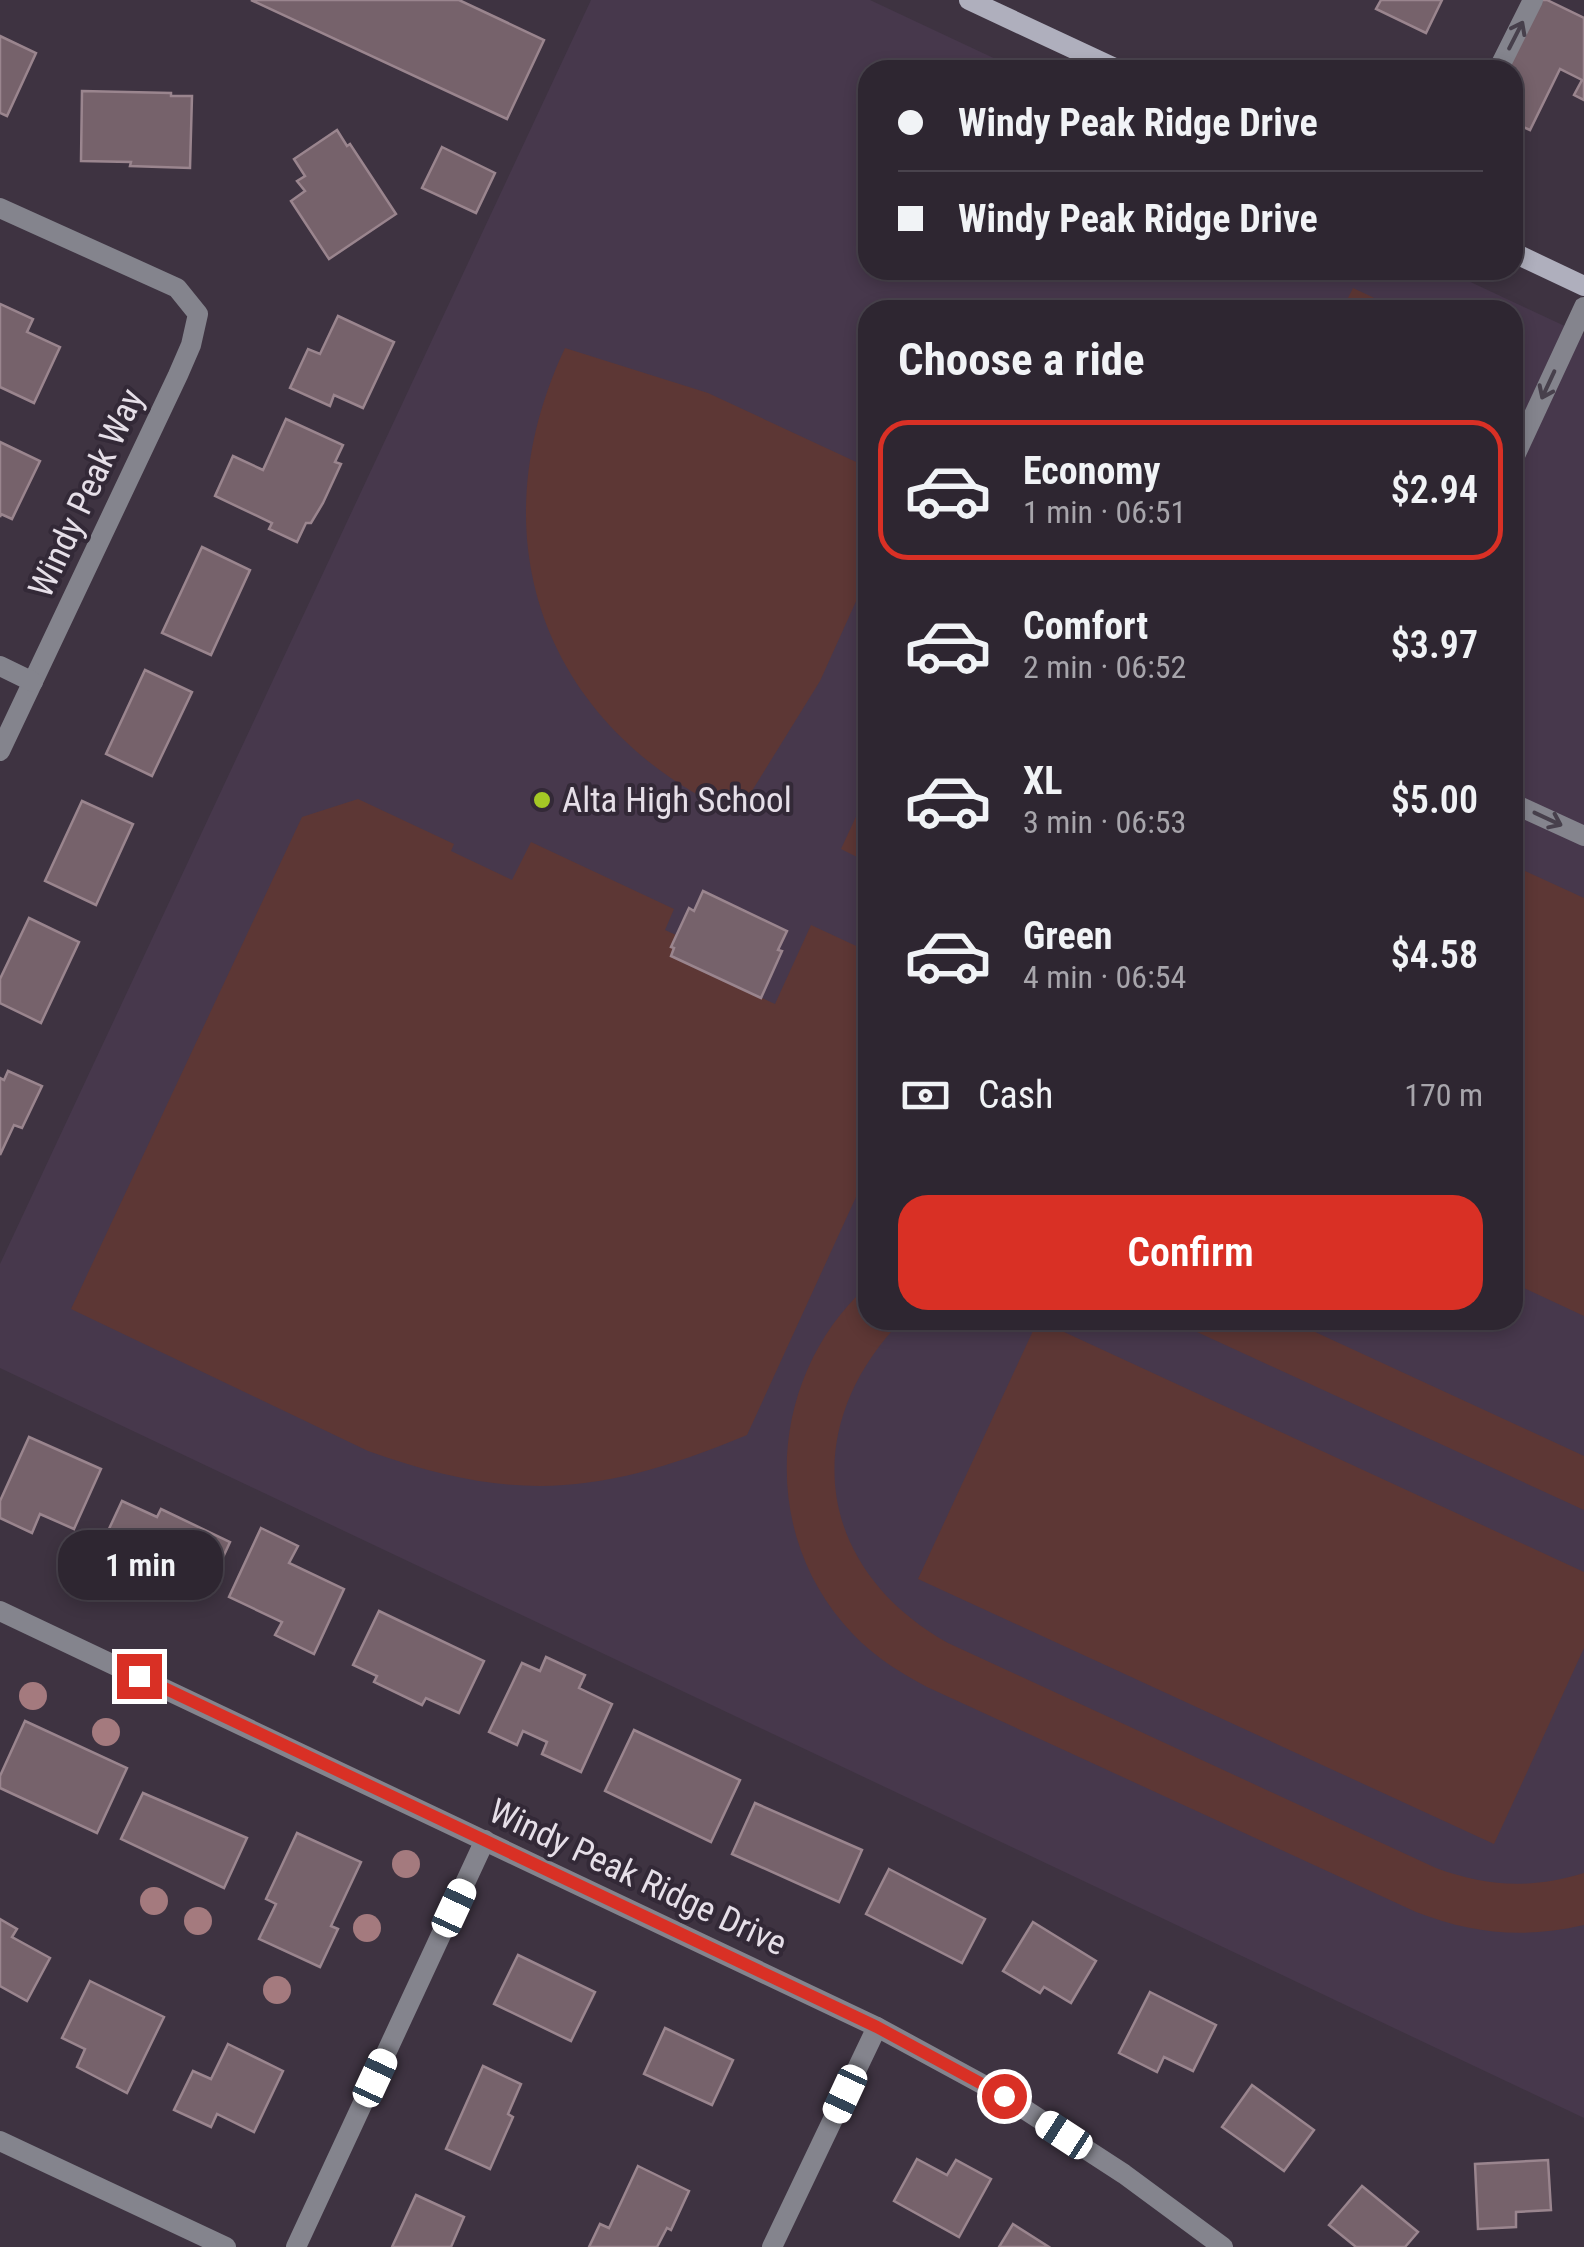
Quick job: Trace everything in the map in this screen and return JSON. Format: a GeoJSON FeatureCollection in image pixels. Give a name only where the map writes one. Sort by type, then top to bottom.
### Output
{"type":"FeatureCollection","features":[{"type":"Feature","properties":{"kind":"street"},"geometry":{"type":"LineString","coordinates":[[968,0],[1098,60]]}},
{"type":"Feature","properties":{"kind":"street"},"geometry":{"type":"LineString","coordinates":[[1503,60],[1533,0]]}},
{"type":"Feature","properties":{"kind":"street","name":"Windy Peak Way"},"geometry":{"type":"LineString","coordinates":[[0,208],[177,288],[198,314],[191,345],[178,375],[0,752]]}},
{"type":"Feature","properties":{"kind":"street"},"geometry":{"type":"LineString","coordinates":[[1523,257],[1584,286]]}},
{"type":"Feature","properties":{"kind":"street"},"geometry":{"type":"LineString","coordinates":[[1523,438],[1584,307]]}},
{"type":"Feature","properties":{"kind":"street"},"geometry":{"type":"LineString","coordinates":[[0,666],[33,682]]}},
{"type":"Feature","properties":{"kind":"street"},"geometry":{"type":"LineString","coordinates":[[1523,808],[1584,836]]}},
{"type":"Feature","properties":{"kind":"street","name":"Windy Peak Ridge Drive"},"geometry":{"type":"LineString","coordinates":[[0,1610],[877,2027],[1004,2096],[1124,2174],[1223,2247]]}},
{"type":"Feature","properties":{"kind":"street"},"geometry":{"type":"LineString","coordinates":[[296,2247],[485,1840]]}},
{"type":"Feature","properties":{"kind":"street"},"geometry":{"type":"LineString","coordinates":[[772,2247],[877,2027]]}},
{"type":"Feature","properties":{"kind":"street"},"geometry":{"type":"LineString","coordinates":[[0,2141],[226,2247]]}},
{"type":"Feature","properties":{"kind":"shaded area","name":"Alta High School"},"geometry":{"type":"Polygon","coordinates":[[[591,0],[870,0],[998,60],[858,60],[858,280],[1466,280],[1509,300],[858,300],[858,1330],[1523,1330],[1523,306],[1584,335],[1584,2118],[0,1368],[0,1264],[591,0]]]}},
{"type":"Feature","properties":{"kind":"shaded area"},"geometry":{"type":"Polygon","coordinates":[[[1353,288],[1379,300],[1347,300],[1353,288]]]}},
{"type":"Feature","properties":{"kind":"shaded area"},"geometry":{"type":"Polygon","coordinates":[[[565,348],[708,393],[858,463],[858,597],[820,681],[737,815],[671,778],[616,732],[574,679],[545,620],[529,557],[527,489],[539,419],[565,348]]]}},
{"type":"Feature","properties":{"kind":"shaded area"},"geometry":{"type":"Polygon","coordinates":[[[358,799],[454,844],[451,851],[512,880],[531,842],[674,909],[665,930],[676,935],[671,956],[775,1004],[811,925],[858,947],[858,1193],[747,1435],[648,1470],[603,1480],[515,1485],[469,1479],[368,1451],[71,1309],[302,817],[358,799]]]}},
{"type":"Feature","properties":{"kind":"shaded area"},"geometry":{"type":"Polygon","coordinates":[[[858,812],[858,858],[841,849],[858,812]]]}},
{"type":"Feature","properties":{"kind":"shaded area"},"geometry":{"type":"Polygon","coordinates":[[[1523,870],[1584,898],[1584,1316],[1523,1288],[1523,870]]]}},
{"type":"Feature","properties":{"kind":"shaded area"},"geometry":{"type":"Polygon","coordinates":[[[858,1296],[858,1330],[894,1330],[868,1362],[846,1406],[836,1450],[836,1494],[848,1537],[870,1576],[904,1612],[948,1643],[1436,1868],[1510,1884],[1546,1882],[1584,1873],[1584,1925],[1540,1932],[1499,1932],[1416,1912],[927,1687],[892,1667],[843,1623],[816,1583],[798,1540],[788,1495],[788,1450],[795,1404],[811,1361],[835,1321],[858,1296]]]}},
{"type":"Feature","properties":{"kind":"shaded area"},"geometry":{"type":"Polygon","coordinates":[[[1033,1330],[1060,1330],[1584,1572],[1584,1648],[1494,1844],[918,1579],[1033,1330]]]}},
{"type":"Feature","properties":{"kind":"shaded area"},"geometry":{"type":"Polygon","coordinates":[[[1193,1330],[1311,1330],[1584,1456],[1584,1510],[1193,1330]]]}},
{"type":"Feature","properties":{"kind":"building"},"geometry":{"type":"Polygon","coordinates":[[[251,0],[459,0],[544,40],[507,119],[251,0]]]}},
{"type":"Feature","properties":{"kind":"building"},"geometry":{"type":"Polygon","coordinates":[[[1381,0],[1442,0],[1426,33],[1376,9],[1381,0]]]}},
{"type":"Feature","properties":{"kind":"building"},"geometry":{"type":"Polygon","coordinates":[[[1538,0],[1547,0],[1584,18],[1584,100],[1574,95],[1582,80],[1560,69],[1530,130],[1523,127],[1523,60],[1510,60],[1538,0]]]}},
{"type":"Feature","properties":{"kind":"building"},"geometry":{"type":"Polygon","coordinates":[[[0,36],[36,53],[7,116],[0,113],[0,36]]]}},
{"type":"Feature","properties":{"kind":"building"},"geometry":{"type":"Polygon","coordinates":[[[82,91],[192,96],[190,168],[81,161],[82,91]]]}},
{"type":"Feature","properties":{"kind":"building"},"geometry":{"type":"Polygon","coordinates":[[[337,130],[396,214],[329,259],[291,201],[305,191],[297,181],[305,176],[294,159],[337,130]]]}},
{"type":"Feature","properties":{"kind":"building"},"geometry":{"type":"Polygon","coordinates":[[[442,147],[495,173],[476,213],[422,188],[442,147]]]}},
{"type":"Feature","properties":{"kind":"building"},"geometry":{"type":"Polygon","coordinates":[[[0,304],[33,319],[27,332],[60,347],[34,403],[0,387],[0,304]]]}},
{"type":"Feature","properties":{"kind":"building"},"geometry":{"type":"Polygon","coordinates":[[[338,316],[394,342],[363,408],[334,395],[330,406],[290,388],[308,349],[320,354],[338,316]]]}},
{"type":"Feature","properties":{"kind":"building"},"geometry":{"type":"Polygon","coordinates":[[[286,419],[343,445],[335,462],[341,464],[323,503],[311,523],[306,523],[297,542],[269,529],[272,523],[215,496],[233,456],[263,470],[286,419]]]}},
{"type":"Feature","properties":{"kind":"building"},"geometry":{"type":"Polygon","coordinates":[[[0,442],[40,461],[12,519],[1,514],[0,517],[0,442]]]}},
{"type":"Feature","properties":{"kind":"building"},"geometry":{"type":"Polygon","coordinates":[[[202,547],[250,570],[211,655],[162,633],[202,547]]]}},
{"type":"Feature","properties":{"kind":"building"},"geometry":{"type":"Polygon","coordinates":[[[145,670],[192,692],[152,776],[106,754],[145,670]]]}},
{"type":"Feature","properties":{"kind":"building"},"geometry":{"type":"Polygon","coordinates":[[[82,801],[133,824],[96,905],[45,881],[82,801]]]}},
{"type":"Feature","properties":{"kind":"building"},"geometry":{"type":"Polygon","coordinates":[[[703,891],[787,931],[761,998],[671,956],[671,947],[689,908],[694,911],[703,891]]]}},
{"type":"Feature","properties":{"kind":"building"},"geometry":{"type":"Polygon","coordinates":[[[29,918],[79,942],[41,1023],[0,1003],[0,979],[29,918]]]}},
{"type":"Feature","properties":{"kind":"building"},"geometry":{"type":"Polygon","coordinates":[[[8,1071],[42,1086],[22,1128],[14,1125],[0,1155],[0,1078],[4,1080],[8,1071]]]}},
{"type":"Feature","properties":{"kind":"building"},"geometry":{"type":"Polygon","coordinates":[[[29,1437],[101,1469],[74,1529],[40,1514],[32,1533],[0,1518],[0,1501],[29,1437]]]}},
{"type":"Feature","properties":{"kind":"building"},"geometry":{"type":"Polygon","coordinates":[[[122,1501],[157,1517],[161,1509],[230,1542],[206,1594],[185,1585],[182,1592],[132,1568],[134,1562],[101,1546],[122,1501]]]}},
{"type":"Feature","properties":{"kind":"building"},"geometry":{"type":"Polygon","coordinates":[[[261,1528],[298,1546],[289,1563],[344,1589],[314,1654],[275,1635],[282,1622],[229,1597],[261,1528]]]}},
{"type":"Feature","properties":{"kind":"building"},"geometry":{"type":"Polygon","coordinates":[[[379,1611],[484,1661],[459,1713],[426,1698],[422,1705],[374,1682],[377,1676],[353,1665],[379,1611]]]}},
{"type":"Feature","properties":{"kind":"building"},"geometry":{"type":"Polygon","coordinates":[[[546,1657],[585,1675],[579,1688],[612,1704],[581,1772],[542,1754],[547,1742],[523,1731],[517,1745],[489,1732],[522,1663],[540,1671],[546,1657]]]}},
{"type":"Feature","properties":{"kind":"building"},"geometry":{"type":"Polygon","coordinates":[[[25,1721],[127,1768],[97,1833],[0,1788],[0,1776],[25,1721]]]}},
{"type":"Feature","properties":{"kind":"building"},"geometry":{"type":"Polygon","coordinates":[[[634,1730],[740,1780],[711,1842],[605,1791],[634,1730]]]}},
{"type":"Feature","properties":{"kind":"building"},"geometry":{"type":"Polygon","coordinates":[[[143,1793],[247,1838],[224,1888],[121,1839],[143,1793]]]}},
{"type":"Feature","properties":{"kind":"building"},"geometry":{"type":"Polygon","coordinates":[[[755,1803],[862,1850],[839,1902],[732,1854],[755,1803]]]}},
{"type":"Feature","properties":{"kind":"building"},"geometry":{"type":"Polygon","coordinates":[[[297,1833],[361,1862],[331,1926],[338,1929],[320,1967],[259,1939],[276,1904],[266,1899],[297,1833]]]}},
{"type":"Feature","properties":{"kind":"building"},"geometry":{"type":"Polygon","coordinates":[[[889,1869],[985,1919],[962,1963],[866,1914],[889,1869]]]}},
{"type":"Feature","properties":{"kind":"building"},"geometry":{"type":"Polygon","coordinates":[[[0,1919],[17,1929],[12,1937],[50,1958],[27,2001],[0,1986],[0,1919]]]}},
{"type":"Feature","properties":{"kind":"building"},"geometry":{"type":"Polygon","coordinates":[[[1033,1922],[1096,1961],[1071,2003],[1044,1987],[1040,1993],[1003,1971],[1033,1922]]]}},
{"type":"Feature","properties":{"kind":"building"},"geometry":{"type":"Polygon","coordinates":[[[518,1955],[595,1992],[571,2041],[494,2004],[518,1955]]]}},
{"type":"Feature","properties":{"kind":"building"},"geometry":{"type":"Polygon","coordinates":[[[90,1981],[164,2017],[127,2093],[77,2067],[85,2049],[62,2038],[90,1981]]]}},
{"type":"Feature","properties":{"kind":"building"},"geometry":{"type":"Polygon","coordinates":[[[1150,1992],[1216,2025],[1193,2071],[1164,2057],[1157,2072],[1119,2053],[1150,1992]]]}},
{"type":"Feature","properties":{"kind":"building"},"geometry":{"type":"Polygon","coordinates":[[[665,2028],[733,2060],[712,2105],[644,2074],[665,2028]]]}},
{"type":"Feature","properties":{"kind":"building"},"geometry":{"type":"Polygon","coordinates":[[[228,2044],[283,2071],[254,2132],[217,2114],[211,2127],[174,2110],[193,2071],[211,2079],[228,2044]]]}},
{"type":"Feature","properties":{"kind":"building"},"geometry":{"type":"Polygon","coordinates":[[[483,2066],[521,2084],[508,2114],[513,2117],[490,2169],[446,2149],[483,2066]]]}},
{"type":"Feature","properties":{"kind":"building"},"geometry":{"type":"Polygon","coordinates":[[[1252,2085],[1314,2130],[1284,2171],[1222,2127],[1252,2085]]]}},
{"type":"Feature","properties":{"kind":"building"},"geometry":{"type":"Polygon","coordinates":[[[917,2159],[947,2175],[956,2160],[991,2179],[959,2237],[894,2201],[917,2159]]]}},
{"type":"Feature","properties":{"kind":"building"},"geometry":{"type":"Polygon","coordinates":[[[1548,2160],[1551,2210],[1516,2212],[1516,2227],[1478,2229],[1475,2164],[1548,2160]]]}},
{"type":"Feature","properties":{"kind":"building"},"geometry":{"type":"Polygon","coordinates":[[[638,2166],[689,2191],[671,2230],[667,2228],[657,2247],[589,2247],[600,2224],[609,2228],[638,2166]]]}},
{"type":"Feature","properties":{"kind":"building"},"geometry":{"type":"Polygon","coordinates":[[[1362,2186],[1418,2232],[1405,2247],[1356,2247],[1329,2225],[1362,2186]]]}},
{"type":"Feature","properties":{"kind":"building"},"geometry":{"type":"Polygon","coordinates":[[[416,2195],[464,2217],[451,2247],[392,2247],[416,2195]]]}},
{"type":"Feature","properties":{"kind":"building"},"geometry":{"type":"Polygon","coordinates":[[[1013,2224],[1049,2247],[999,2247],[1013,2224]]]}},
{"type":"Feature","properties":{"kind":"place","name":"Alta High School"},"geometry":{"type":"Point","coordinates":[542,800]}},
{"type":"Feature","properties":{"kind":"route"},"geometry":{"type":"LineString","coordinates":[[139,1676],[877,2027],[1004,2096]]}}]}
